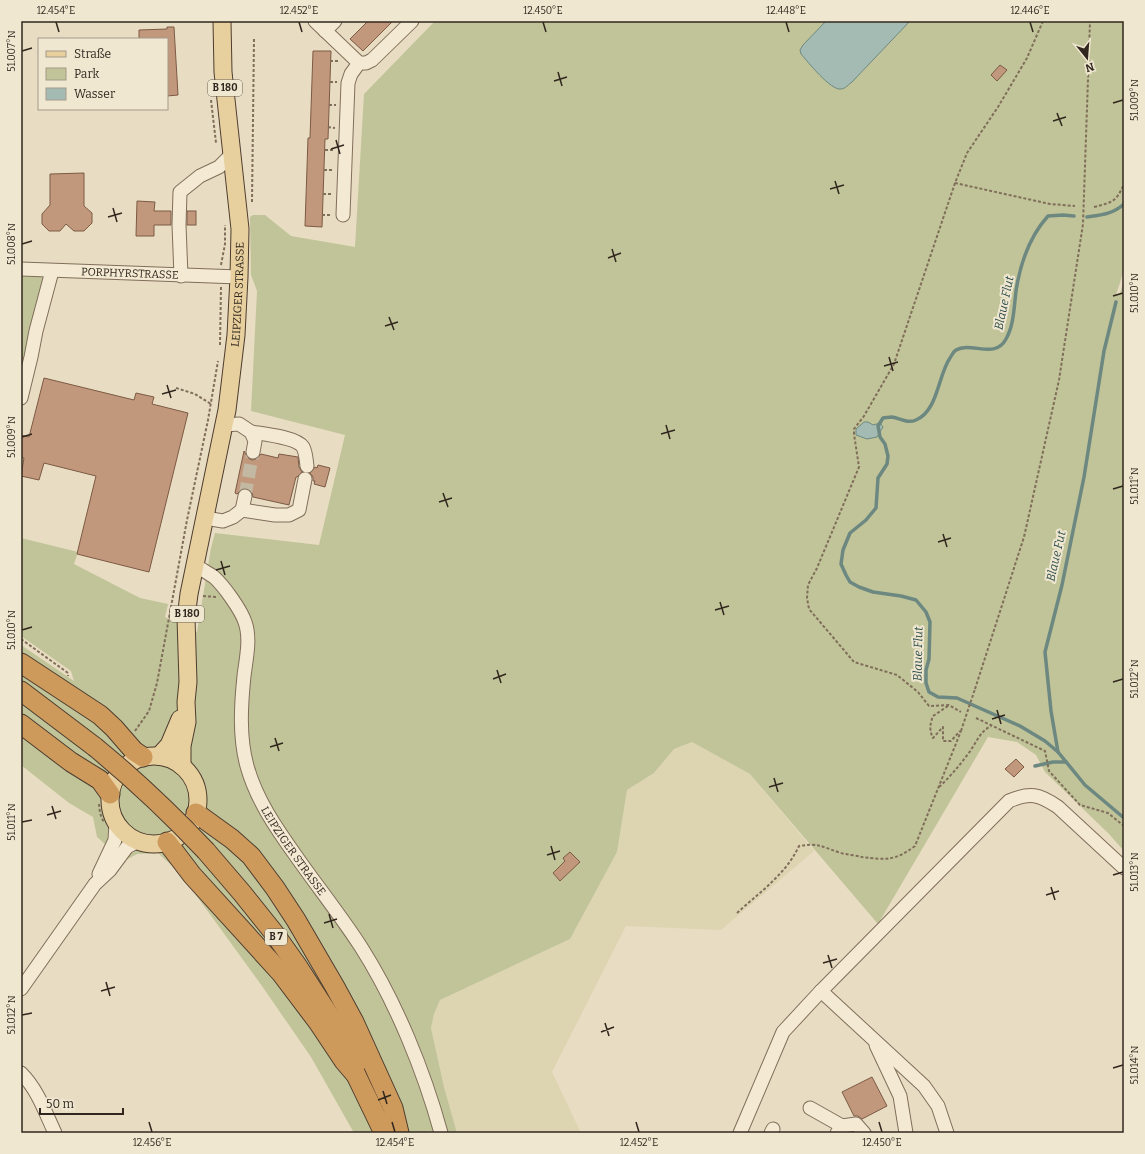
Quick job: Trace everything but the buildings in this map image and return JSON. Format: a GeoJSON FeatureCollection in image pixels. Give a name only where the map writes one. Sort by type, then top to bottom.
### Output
{"type":"FeatureCollection","features":[{"type":"Feature","properties":{"kind":"highway"},"geometry":{"type":"LineString","coordinates":[[21,664],[100,715],[114,728],[124,742],[134,751],[151,757]]}},
{"type":"Feature","properties":{"kind":"highway","name":"B 7"},"geometry":{"type":"LineString","coordinates":[[21,691],[95,747],[153,798],[206,851],[242,893],[274,933],[338,1029],[350,1042],[388,1114],[394,1131]]}},
{"type":"Feature","properties":{"kind":"highway"},"geometry":{"type":"LineString","coordinates":[[21,724],[71,762],[100,780],[104,797]]}},
{"type":"Feature","properties":{"kind":"highway"},"geometry":{"type":"LineString","coordinates":[[196,813],[232,839],[251,856],[275,888],[296,920],[354,1022],[393,1108],[394,1131]]}},
{"type":"Feature","properties":{"kind":"highway"},"geometry":{"type":"LineString","coordinates":[[167,842],[192,875],[281,973],[318,1022],[344,1062],[356,1075]]}},
{"type":"Feature","properties":{"kind":"highway","name":"B 7"},"geometry":{"type":"LineString","coordinates":[[338,1029],[356,1075],[394,1131]]}},
{"type":"Feature","properties":{"kind":"main road","name":"LEIPZIGER STRASSE"},"geometry":{"type":"LineString","coordinates":[[182,766],[182,746],[187,722],[186,702],[188,675],[186,618],[195,566],[224,425],[232,376],[236,335],[240,229],[223,72],[222,21]]}},
{"type":"Feature","properties":{"kind":"main road","name":"LEIPZIGER STRASSE"},"geometry":{"type":"LineString","coordinates":[[151,757],[172,739],[186,702]]}},
{"type":"Feature","properties":{"kind":"main road","name":"B 180"},"geometry":{"type":"LineString","coordinates":[[151,757],[175,761],[182,766],[194,783],[198,803],[196,813],[188,828],[175,839],[167,842],[152,844],[138,841],[111,825],[110,809],[104,797],[124,767],[133,761],[151,757]]}},
{"type":"Feature","properties":{"kind":"street"},"geometry":{"type":"LineString","coordinates":[[316,21],[358,64]]}},
{"type":"Feature","properties":{"kind":"street"},"geometry":{"type":"LineString","coordinates":[[325,31],[335,21]]}},
{"type":"Feature","properties":{"kind":"street"},"geometry":{"type":"LineString","coordinates":[[343,215],[348,83],[351,74],[358,64],[366,63],[372,60],[412,21]]}},
{"type":"Feature","properties":{"kind":"street"},"geometry":{"type":"LineString","coordinates":[[181,276],[179,225],[180,192],[200,176],[219,167],[232,154]]}},
{"type":"Feature","properties":{"kind":"street","name":"PORPHYRSTRASSE"},"geometry":{"type":"LineString","coordinates":[[21,270],[239,277]]}},
{"type":"Feature","properties":{"kind":"street"},"geometry":{"type":"LineString","coordinates":[[21,398],[36,330],[52,271]]}},
{"type":"Feature","properties":{"kind":"street"},"geometry":{"type":"LineString","coordinates":[[224,425],[239,424],[251,432],[286,437],[302,445],[306,454],[307,466]]}},
{"type":"Feature","properties":{"kind":"street"},"geometry":{"type":"LineString","coordinates":[[251,432],[254,441],[253,452]]}},
{"type":"Feature","properties":{"kind":"street"},"geometry":{"type":"LineString","coordinates":[[242,510],[275,515],[289,515],[299,510],[305,479]]}},
{"type":"Feature","properties":{"kind":"street"},"geometry":{"type":"LineString","coordinates":[[205,518],[223,521],[233,517],[242,510],[245,496]]}},
{"type":"Feature","properties":{"kind":"street","name":"LEIPZIGER STRASSE"},"geometry":{"type":"LineString","coordinates":[[195,566],[214,578],[240,610],[246,622],[248,635],[244,676],[242,722],[243,748],[254,787],[264,809],[281,836],[362,948],[394,1006],[421,1072],[441,1133]]}},
{"type":"Feature","properties":{"kind":"street"},"geometry":{"type":"LineString","coordinates":[[740,1133],[783,1032],[821,991],[998,810],[1009,801],[1019,796],[1027,795],[1039,795],[1046,798],[1058,806],[1124,868]]}},
{"type":"Feature","properties":{"kind":"street"},"geometry":{"type":"LineString","coordinates":[[21,989],[95,884],[115,840],[111,825]]}},
{"type":"Feature","properties":{"kind":"street"},"geometry":{"type":"LineString","coordinates":[[95,884],[110,870],[126,847],[138,841]]}},
{"type":"Feature","properties":{"kind":"street"},"geometry":{"type":"LineString","coordinates":[[821,991],[924,1086],[938,1106],[947,1133]]}},
{"type":"Feature","properties":{"kind":"street"},"geometry":{"type":"LineString","coordinates":[[872,1038],[900,1096],[906,1133]]}},
{"type":"Feature","properties":{"kind":"street"},"geometry":{"type":"LineString","coordinates":[[21,1074],[29,1082],[36,1093],[55,1133]]}},
{"type":"Feature","properties":{"kind":"street"},"geometry":{"type":"LineString","coordinates":[[810,1108],[840,1130],[856,1124],[864,1133]]}},
{"type":"Feature","properties":{"kind":"path"},"geometry":{"type":"LineString","coordinates":[[961,712],[949,705],[928,706],[918,692],[897,675],[854,662],[809,609],[807,598],[808,586],[859,467],[854,429],[864,416],[894,364],[955,183],[967,153],[998,107],[1027,58],[1043,21]]}},
{"type":"Feature","properties":{"kind":"path"},"geometry":{"type":"LineString","coordinates":[[737,912],[785,870],[794,857],[799,846],[814,844],[825,846],[839,852],[885,860],[904,854],[915,846],[961,731],[1024,537],[1059,380],[1083,224],[1090,21]]}},
{"type":"Feature","properties":{"kind":"path"},"geometry":{"type":"LineString","coordinates":[[252,202],[254,39]]}},
{"type":"Feature","properties":{"kind":"path"},"geometry":{"type":"LineString","coordinates":[[211,99],[216,144]]}},
{"type":"Feature","properties":{"kind":"path"},"geometry":{"type":"LineString","coordinates":[[955,183],[1050,204],[1075,206]]}},
{"type":"Feature","properties":{"kind":"path"},"geometry":{"type":"LineString","coordinates":[[1094,206],[1114,200],[1118,196],[1124,184]]}},
{"type":"Feature","properties":{"kind":"path"},"geometry":{"type":"LineString","coordinates":[[220,350],[221,261],[225,244],[225,222]]}},
{"type":"Feature","properties":{"kind":"path"},"geometry":{"type":"LineString","coordinates":[[124,742],[149,711],[157,683],[185,528],[211,404],[218,357]]}},
{"type":"Feature","properties":{"kind":"path"},"geometry":{"type":"LineString","coordinates":[[176,388],[195,394],[211,404]]}},
{"type":"Feature","properties":{"kind":"path"},"geometry":{"type":"LineString","coordinates":[[949,705],[932,716],[930,732],[933,738],[942,727],[943,741],[951,741],[961,731]]}},
{"type":"Feature","properties":{"kind":"path"},"geometry":{"type":"LineString","coordinates":[[976,718],[1045,751],[1049,771],[1080,805],[1108,813],[1124,826]]}},
{"type":"Feature","properties":{"kind":"path"},"geometry":{"type":"LineString","coordinates":[[938,788],[969,753],[985,729],[991,726]]}},
{"type":"Feature","properties":{"kind":"path"},"geometry":{"type":"LineString","coordinates":[[104,797],[100,813],[111,825]]}},
{"type":"Feature","properties":{"kind":"shaded area"},"geometry":{"type":"Polygon","coordinates":[[[692,742],[750,774],[814,851],[721,930],[626,926],[552,1072],[581,1133],[457,1133],[444,1087],[431,1028],[434,1014],[440,1000],[570,939],[617,852],[627,790],[654,773],[674,749],[692,742]]]}},
{"type":"Feature","properties":{"kind":"green space"},"geometry":{"type":"Polygon","coordinates":[[[435,21],[826,21],[803,45],[800,50],[801,54],[820,75],[852,82],[910,21],[1124,21],[1124,202],[1120,208],[1124,205],[1124,270],[1116,295],[1120,293],[1124,280],[1124,851],[1109,834],[1045,772],[1036,755],[1017,742],[988,737],[878,924],[750,774],[692,742],[674,749],[654,773],[627,790],[617,852],[570,939],[440,1000],[434,1014],[431,1028],[444,1087],[457,1133],[354,1133],[311,1057],[262,986],[180,873],[158,853],[137,854],[124,861],[97,837],[93,817],[69,803],[21,765],[21,645],[74,681],[71,671],[21,636],[21,538],[78,552],[74,564],[140,598],[168,604],[165,617],[197,632],[211,548],[215,533],[319,545],[345,435],[251,411],[257,291],[251,275],[250,217],[253,215],[265,215],[291,236],[355,247],[364,94],[435,21]]]}},
{"type":"Feature","properties":{"kind":"green space"},"geometry":{"type":"Polygon","coordinates":[[[21,276],[41,277],[43,278],[44,283],[21,373],[21,276]]]}},
{"type":"Feature","properties":{"kind":"water"},"geometry":{"type":"Polygon","coordinates":[[[826,21],[910,21],[852,82],[841,89],[832,86],[826,81],[801,54],[800,50],[826,21]]]}},
{"type":"Feature","properties":{"kind":"water"},"geometry":{"type":"Polygon","coordinates":[[[864,422],[868,422],[873,425],[880,423],[883,427],[877,437],[867,439],[856,435],[856,429],[864,422]]]}},
{"type":"Feature","properties":{"kind":"waterway","name":"Blaue Flut"},"geometry":{"type":"LineString","coordinates":[[1087,217],[1111,212],[1124,204]]}},
{"type":"Feature","properties":{"kind":"waterway","name":"Blaue Flut"},"geometry":{"type":"LineString","coordinates":[[1058,752],[1045,741],[1020,726],[957,698],[938,697],[929,692],[926,683],[926,670],[929,659],[930,622],[926,612],[916,600],[873,592],[850,582],[841,564],[843,550],[850,533],[866,520],[876,508],[878,478],[887,464],[888,456],[885,444],[880,437],[878,426],[883,418],[892,417],[913,421],[923,415],[929,409],[946,365],[956,350],[969,347],[989,349],[996,348],[1001,345],[1009,334],[1011,328],[1020,271],[1036,232],[1048,216],[1074,216]]}},
{"type":"Feature","properties":{"kind":"waterway","name":"Blaue Fut"},"geometry":{"type":"LineString","coordinates":[[1116,302],[1104,351],[1084,477],[1062,585],[1045,652],[1051,711],[1058,752],[1085,785],[1124,818]]}},
{"type":"Feature","properties":{"kind":"waterway"},"geometry":{"type":"LineString","coordinates":[[1035,766],[1053,762],[1066,762]]}},
{"type":"Feature","properties":{"kind":"tunnel"},"geometry":{"type":"LineString","coordinates":[[245,496],[253,452]]}}]}
